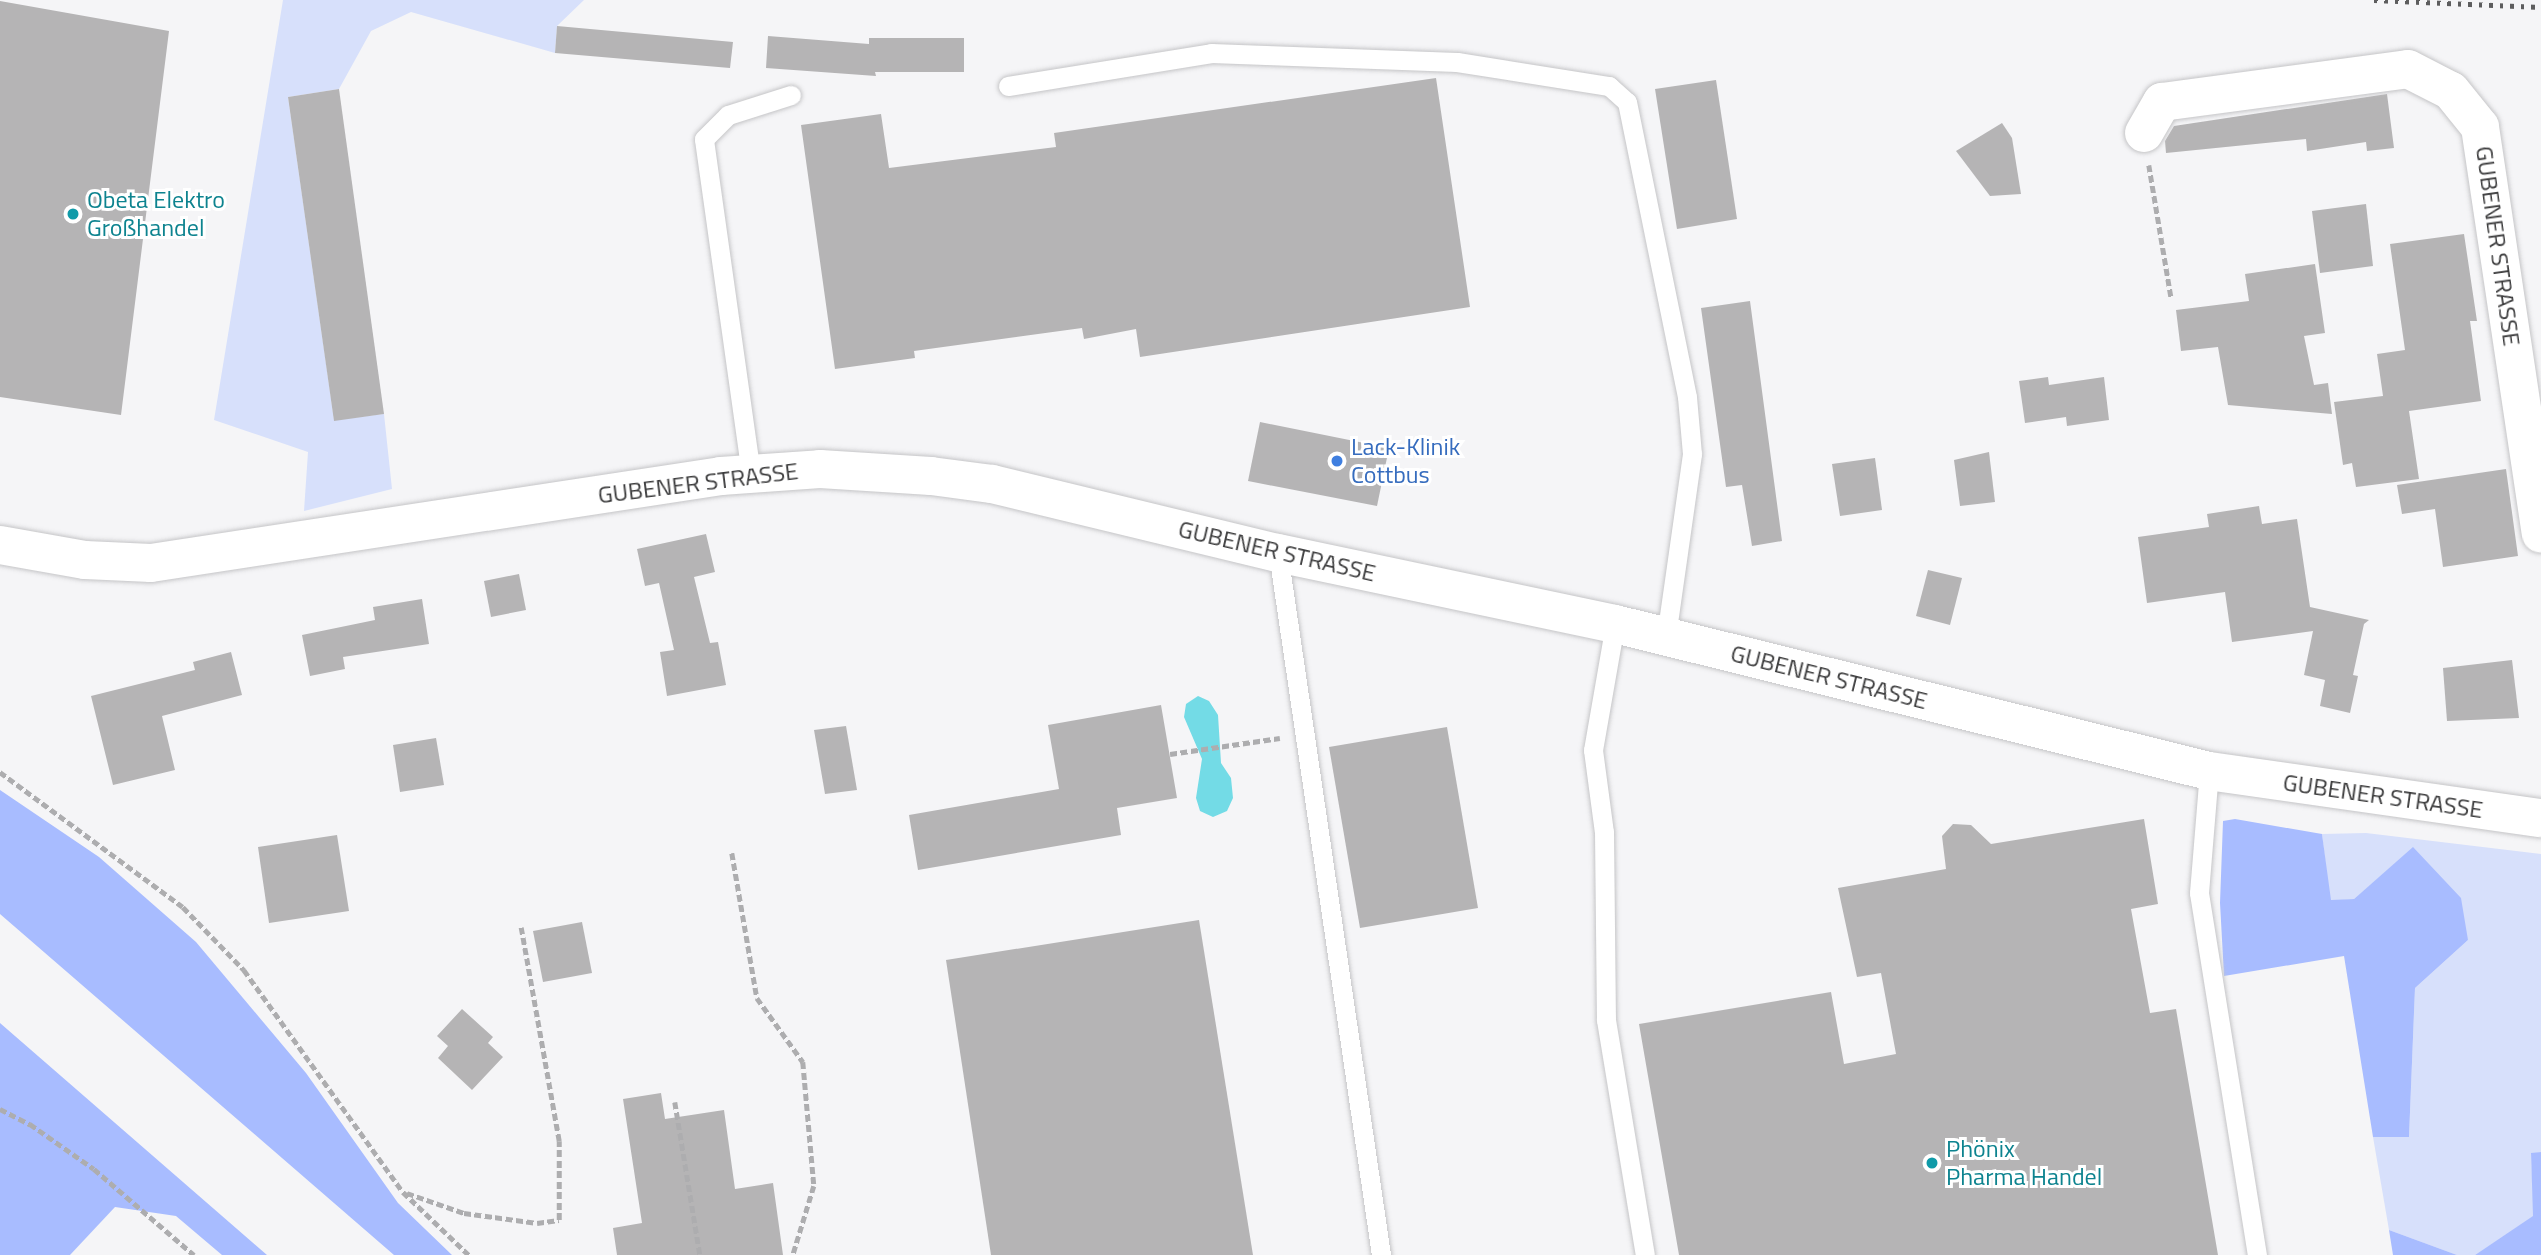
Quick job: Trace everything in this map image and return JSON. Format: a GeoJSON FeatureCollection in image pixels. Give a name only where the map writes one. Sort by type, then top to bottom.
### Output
{"type":"FeatureCollection","features":[{"type":"Feature","properties":{"kind":"street","name":"GUBENER STRASSE"},"geometry":{"type":"LineString","coordinates":[[2144,134],[2162,102],[2408,69],[2451,91],[2480,127],[2541,533]]}},
{"type":"Feature","properties":{"kind":"street","name":"GUBENER STRASSE"},"geometry":{"type":"LineString","coordinates":[[0,545],[85,561],[151,563],[751,474],[820,469],[992,484],[1278,553],[1615,624],[2210,771],[2541,818]]}},
{"type":"Feature","properties":{"kind":"lane"},"geometry":{"type":"LineString","coordinates":[[1008,86],[1211,53],[1457,62],[1609,86],[1628,102],[1687,397],[1691,464],[1666,637]]}},
{"type":"Feature","properties":{"kind":"lane"},"geometry":{"type":"LineString","coordinates":[[751,474],[704,139],[728,115],[791,95]]}},
{"type":"Feature","properties":{"kind":"lane"},"geometry":{"type":"LineString","coordinates":[[1278,553],[1381,1255]]}},
{"type":"Feature","properties":{"kind":"lane"},"geometry":{"type":"LineString","coordinates":[[1615,624],[1593,750],[1604,832],[1606,1020],[1645,1255]]}},
{"type":"Feature","properties":{"kind":"lane"},"geometry":{"type":"LineString","coordinates":[[2210,771],[2199,893],[2257,1255]]}},
{"type":"Feature","properties":{"kind":"path"},"geometry":{"type":"LineString","coordinates":[[2144,134],[2171,297]]}},
{"type":"Feature","properties":{"kind":"path"},"geometry":{"type":"LineString","coordinates":[[1170,754],[1304,734]]}},
{"type":"Feature","properties":{"kind":"path"},"geometry":{"type":"LineString","coordinates":[[0,772],[183,907],[244,970],[403,1192],[469,1255]]}},
{"type":"Feature","properties":{"kind":"path"},"geometry":{"type":"LineString","coordinates":[[732,853],[757,998],[803,1062],[814,1185],[793,1255]]}},
{"type":"Feature","properties":{"kind":"path"},"geometry":{"type":"LineString","coordinates":[[403,1192],[464,1213],[537,1223],[559,1220],[559,1141],[521,927]]}},
{"type":"Feature","properties":{"kind":"path"},"geometry":{"type":"LineString","coordinates":[[675,1102],[700,1255]]}},
{"type":"Feature","properties":{"kind":"path"},"geometry":{"type":"LineString","coordinates":[[0,1109],[30,1124],[94,1169],[194,1255]]}},
{"type":"Feature","properties":{"kind":"shaded area"},"geometry":{"type":"Polygon","coordinates":[[[283,0],[584,0],[557,26],[555,53],[411,12],[371,31],[339,89],[288,97],[334,420],[384,414],[392,489],[304,511],[308,452],[214,420],[283,0]]]}},
{"type":"Feature","properties":{"kind":"shaded area"},"geometry":{"type":"Polygon","coordinates":[[[1198,696],[1209,701],[1218,715],[1221,763],[1231,778],[1233,798],[1227,811],[1213,817],[1200,811],[1196,798],[1202,759],[1184,717],[1186,704],[1198,696]]]}},
{"type":"Feature","properties":{"kind":"shaded area"},"geometry":{"type":"Polygon","coordinates":[[[0,790],[99,857],[196,942],[306,1073],[398,1203],[452,1255],[394,1255],[0,914],[0,790]]]}},
{"type":"Feature","properties":{"kind":"shaded area"},"geometry":{"type":"Polygon","coordinates":[[[2235,819],[2322,834],[2331,900],[2354,899],[2413,847],[2461,898],[2468,940],[2415,988],[2409,1137],[2373,1137],[2344,956],[2224,976],[2220,903],[2223,821],[2235,819]]]}},
{"type":"Feature","properties":{"kind":"shaded area"},"geometry":{"type":"Polygon","coordinates":[[[2366,833],[2541,854],[2541,1152],[2531,1154],[2534,1216],[2475,1255],[2457,1255],[2389,1230],[2373,1137],[2409,1137],[2415,988],[2468,940],[2413,848],[2354,899],[2330,901],[2322,834],[2366,833]]]}},
{"type":"Feature","properties":{"kind":"shaded area"},"geometry":{"type":"Polygon","coordinates":[[[0,1023],[267,1255],[222,1255],[176,1216],[115,1207],[70,1255],[0,1255],[0,1023]]]}},
{"type":"Feature","properties":{"kind":"shaded area"},"geometry":{"type":"Polygon","coordinates":[[[2541,1152],[2541,1255],[2475,1255],[2533,1216],[2531,1153],[2541,1152]]]}},
{"type":"Feature","properties":{"kind":"shaded area"},"geometry":{"type":"Polygon","coordinates":[[[2389,1230],[2457,1255],[2393,1255],[2389,1230]]]}},
{"type":"Feature","properties":{"kind":"building","name":"Obeta Elektro Großhandel"},"geometry":{"type":"Polygon","coordinates":[[[0,1],[169,31],[121,415],[0,397],[0,1]]]}},
{"type":"Feature","properties":{"kind":"building"},"geometry":{"type":"Polygon","coordinates":[[[557,26],[733,42],[730,68],[555,53],[557,26]]]}},
{"type":"Feature","properties":{"kind":"building"},"geometry":{"type":"Polygon","coordinates":[[[768,36],[869,44],[869,38],[964,38],[964,72],[875,72],[876,76],[766,68],[768,36]]]}},
{"type":"Feature","properties":{"kind":"building"},"geometry":{"type":"Polygon","coordinates":[[[1436,78],[1470,307],[1140,357],[1136,329],[1084,339],[1082,328],[914,351],[915,358],[835,369],[801,125],[881,114],[889,168],[1056,147],[1054,133],[1436,78]]]}},
{"type":"Feature","properties":{"kind":"building"},"geometry":{"type":"Polygon","coordinates":[[[1716,80],[1737,219],[1677,229],[1655,89],[1716,80]]]}},
{"type":"Feature","properties":{"kind":"building"},"geometry":{"type":"Polygon","coordinates":[[[339,89],[384,414],[334,421],[288,97],[339,89]]]}},
{"type":"Feature","properties":{"kind":"building"},"geometry":{"type":"Polygon","coordinates":[[[2387,94],[2394,148],[2367,151],[2366,142],[2307,151],[2306,139],[2166,153],[2165,141],[2174,126],[2387,94]]]}},
{"type":"Feature","properties":{"kind":"building"},"geometry":{"type":"Polygon","coordinates":[[[2002,123],[2012,138],[2021,194],[1990,196],[1956,151],[2002,123]]]}},
{"type":"Feature","properties":{"kind":"building"},"geometry":{"type":"Polygon","coordinates":[[[2366,204],[2373,266],[2320,273],[2312,211],[2366,204]]]}},
{"type":"Feature","properties":{"kind":"building"},"geometry":{"type":"Polygon","coordinates":[[[2464,234],[2477,321],[2470,321],[2481,401],[2409,411],[2419,479],[2356,487],[2352,463],[2343,465],[2334,402],[2383,396],[2377,354],[2405,350],[2390,244],[2464,234]]]}},
{"type":"Feature","properties":{"kind":"building"},"geometry":{"type":"Polygon","coordinates":[[[2315,264],[2325,333],[2304,336],[2314,385],[2328,383],[2332,414],[2228,405],[2218,347],[2181,351],[2176,310],[2249,301],[2245,274],[2315,264]]]}},
{"type":"Feature","properties":{"kind":"building"},"geometry":{"type":"Polygon","coordinates":[[[1750,301],[1782,541],[1752,546],[1742,485],[1726,487],[1701,308],[1750,301]]]}},
{"type":"Feature","properties":{"kind":"building"},"geometry":{"type":"Polygon","coordinates":[[[2048,377],[2049,385],[2104,377],[2109,420],[2067,426],[2066,417],[2025,423],[2019,381],[2048,377]]]}},
{"type":"Feature","properties":{"kind":"building"},"geometry":{"type":"Polygon","coordinates":[[[1260,422],[1389,448],[1377,506],[1248,481],[1260,422]]]}},
{"type":"Feature","properties":{"kind":"building"},"geometry":{"type":"Polygon","coordinates":[[[1989,452],[1995,502],[1960,506],[1954,460],[1989,452]]]}},
{"type":"Feature","properties":{"kind":"building"},"geometry":{"type":"Polygon","coordinates":[[[1875,458],[1882,510],[1840,516],[1832,464],[1875,458]]]}},
{"type":"Feature","properties":{"kind":"building"},"geometry":{"type":"Polygon","coordinates":[[[2506,469],[2518,556],[2443,567],[2435,509],[2402,514],[2397,485],[2506,469]]]}},
{"type":"Feature","properties":{"kind":"building"},"geometry":{"type":"Polygon","coordinates":[[[2259,506],[2262,524],[2297,519],[2310,607],[2369,620],[2364,624],[2353,675],[2358,676],[2350,713],[2320,706],[2325,680],[2304,675],[2313,631],[2232,642],[2225,592],[2147,603],[2138,537],[2209,527],[2207,514],[2259,506]]]}},
{"type":"Feature","properties":{"kind":"building"},"geometry":{"type":"Polygon","coordinates":[[[706,534],[715,572],[694,577],[710,643],[718,642],[726,685],[667,696],[660,652],[674,650],[659,583],[645,586],[637,549],[706,534]]]}},
{"type":"Feature","properties":{"kind":"building"},"geometry":{"type":"Polygon","coordinates":[[[1928,570],[1962,578],[1950,625],[1916,616],[1928,570]]]}},
{"type":"Feature","properties":{"kind":"building"},"geometry":{"type":"Polygon","coordinates":[[[519,574],[526,610],[491,617],[484,581],[519,574]]]}},
{"type":"Feature","properties":{"kind":"building"},"geometry":{"type":"Polygon","coordinates":[[[422,599],[429,644],[343,657],[345,669],[310,676],[302,635],[375,620],[373,607],[422,599]]]}},
{"type":"Feature","properties":{"kind":"building"},"geometry":{"type":"Polygon","coordinates":[[[231,652],[242,695],[162,716],[175,770],[113,785],[91,696],[195,670],[193,662],[231,652]]]}},
{"type":"Feature","properties":{"kind":"building"},"geometry":{"type":"Polygon","coordinates":[[[2512,660],[2519,718],[2447,721],[2443,668],[2512,660]]]}},
{"type":"Feature","properties":{"kind":"building"},"geometry":{"type":"Polygon","coordinates":[[[1161,705],[1177,798],[1117,808],[1121,835],[918,870],[909,815],[1059,789],[1048,725],[1161,705]]]}},
{"type":"Feature","properties":{"kind":"building"},"geometry":{"type":"Polygon","coordinates":[[[846,726],[857,790],[825,794],[814,730],[846,726]]]}},
{"type":"Feature","properties":{"kind":"building"},"geometry":{"type":"Polygon","coordinates":[[[1447,727],[1478,908],[1360,928],[1329,747],[1447,727]]]}},
{"type":"Feature","properties":{"kind":"building"},"geometry":{"type":"Polygon","coordinates":[[[436,738],[444,785],[400,792],[393,745],[436,738]]]}},
{"type":"Feature","properties":{"kind":"building","name":"Phönix Pharma Handel"},"geometry":{"type":"Polygon","coordinates":[[[2144,819],[2158,904],[2131,909],[2150,1013],[2176,1009],[2218,1255],[1679,1255],[1639,1024],[1831,992],[1844,1064],[1896,1054],[1881,973],[1857,977],[1838,888],[1946,869],[1942,836],[1953,824],[1971,825],[1991,844],[2144,819]]]}},
{"type":"Feature","properties":{"kind":"building"},"geometry":{"type":"Polygon","coordinates":[[[337,835],[349,911],[269,923],[258,847],[337,835]]]}},
{"type":"Feature","properties":{"kind":"building"},"geometry":{"type":"Polygon","coordinates":[[[1199,920],[1253,1255],[991,1255],[946,960],[1199,920]]]}},
{"type":"Feature","properties":{"kind":"building"},"geometry":{"type":"Polygon","coordinates":[[[582,922],[592,973],[543,982],[533,931],[582,922]]]}},
{"type":"Feature","properties":{"kind":"building"},"geometry":{"type":"Polygon","coordinates":[[[462,1009],[493,1037],[488,1043],[503,1057],[472,1090],[438,1058],[448,1046],[437,1036],[462,1009]]]}},
{"type":"Feature","properties":{"kind":"building"},"geometry":{"type":"Polygon","coordinates":[[[661,1093],[665,1119],[724,1110],[735,1189],[773,1183],[783,1255],[617,1255],[613,1228],[642,1223],[623,1099],[661,1093]]]}},
{"type":"Feature","properties":{"kind":"railway"},"geometry":{"type":"LineString","coordinates":[[2374,0],[2541,7]]}},
{"type":"Feature","properties":{"kind":"place","name":"Obeta Elektro Großhandel"},"geometry":{"type":"Point","coordinates":[73,214]}},
{"type":"Feature","properties":{"kind":"place","name":"Lack-Klinik Cottbus"},"geometry":{"type":"Point","coordinates":[1337,461]}},
{"type":"Feature","properties":{"kind":"place","name":"Phönix Pharma Handel"},"geometry":{"type":"Point","coordinates":[1932,1163]}}]}
